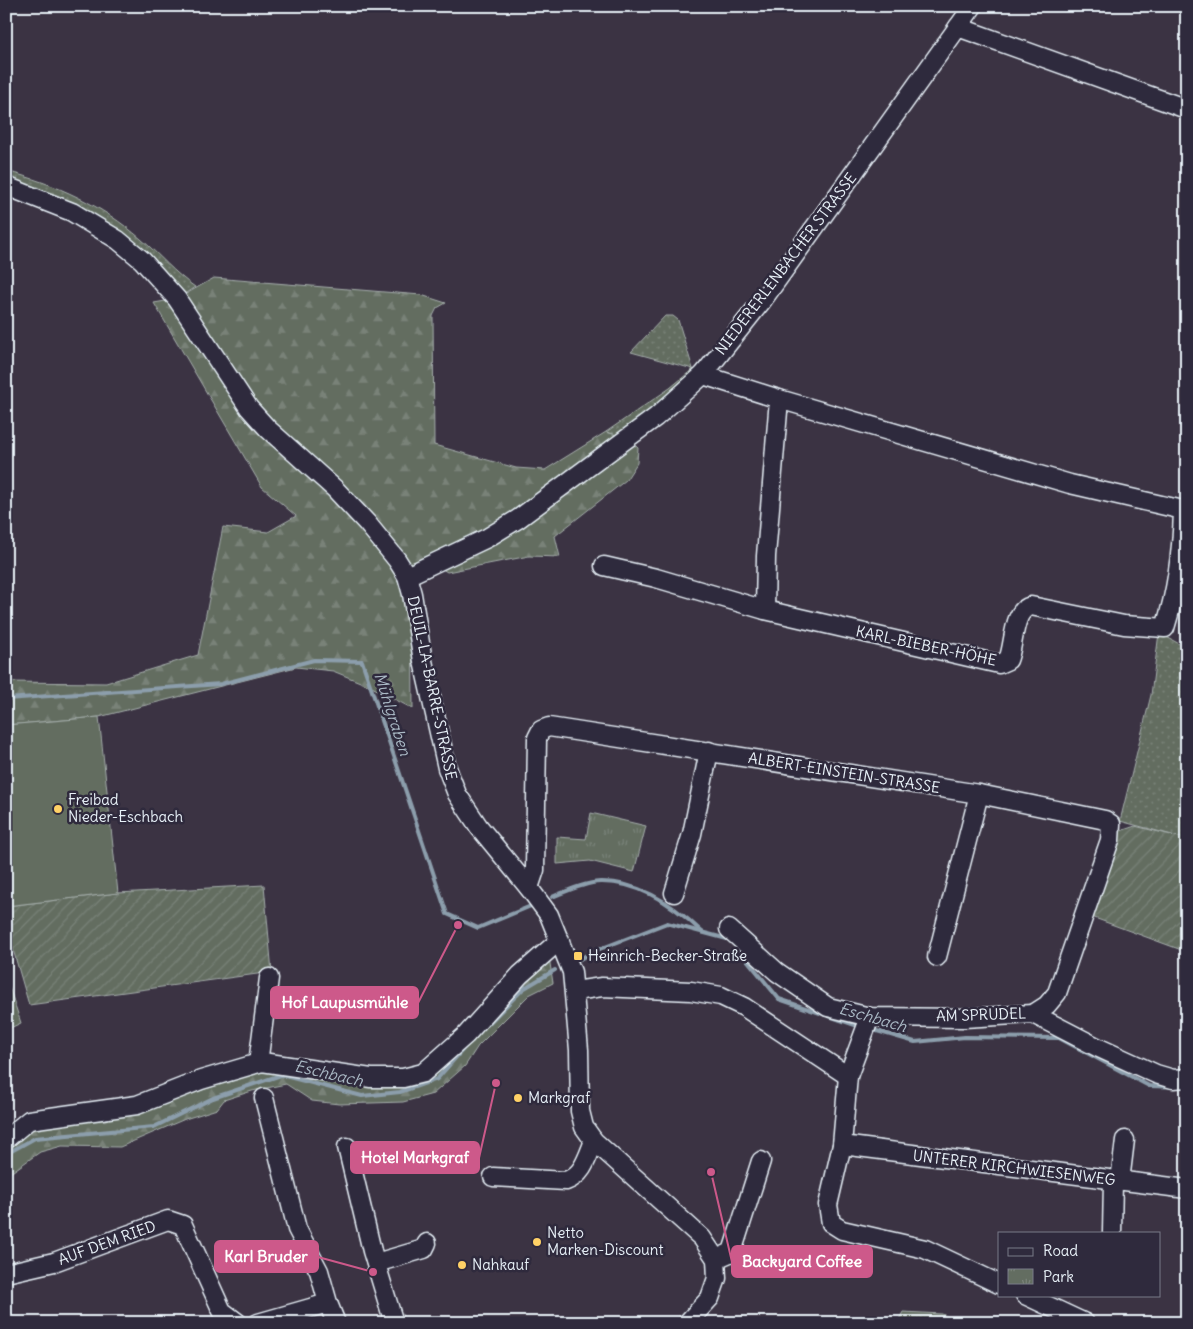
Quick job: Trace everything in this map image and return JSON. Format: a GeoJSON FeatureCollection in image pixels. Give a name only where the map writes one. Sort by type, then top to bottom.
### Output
{"type":"FeatureCollection","features":[{"type":"Feature","properties":{"kind":"street","name":"NIEDERERLENBACHER STRASSE"},"geometry":{"type":"LineString","coordinates":[[407,576],[487,538],[518,519],[656,417],[703,375],[762,302],[973,6]]}},
{"type":"Feature","properties":{"kind":"street"},"geometry":{"type":"LineString","coordinates":[[958,27],[1181,107]]}},
{"type":"Feature","properties":{"kind":"street","name":"DEUIL-LA-BARRE-STRASSE"},"geometry":{"type":"LineString","coordinates":[[6,186],[80,216],[118,240],[142,260],[177,299],[249,408],[268,429],[308,464],[367,523],[397,560],[407,576],[447,768],[457,794],[479,827],[549,915],[572,972],[579,1050],[580,1111],[584,1127],[594,1142],[702,1238],[716,1259]]}},
{"type":"Feature","properties":{"kind":"street"},"geometry":{"type":"LineString","coordinates":[[703,375],[779,399],[766,556],[765,610]]}},
{"type":"Feature","properties":{"kind":"street","name":"KARL-BIEBER-HÖHE"},"geometry":{"type":"LineString","coordinates":[[604,566],[680,584],[765,610],[999,664],[1008,660],[1012,651],[1019,613],[1024,607],[1031,606],[1124,624],[1166,628],[1178,571],[1183,510],[1070,484],[779,399]]}},
{"type":"Feature","properties":{"kind":"street","name":"ALBERT-EINSTEIN-STRASSE"},"geometry":{"type":"LineString","coordinates":[[529,888],[535,870],[537,738],[542,730],[549,727],[979,794],[1105,820],[1112,824],[1107,850],[1057,993],[1047,1006],[1033,1014]]}},
{"type":"Feature","properties":{"kind":"street"},"geometry":{"type":"LineString","coordinates":[[674,893],[692,834],[709,751]]}},
{"type":"Feature","properties":{"kind":"street"},"geometry":{"type":"LineString","coordinates":[[937,957],[979,794]]}},
{"type":"Feature","properties":{"kind":"street","name":"AM SPRUDEL"},"geometry":{"type":"LineString","coordinates":[[729,929],[777,972],[828,1007],[870,1017],[964,1018],[1033,1014],[1097,1047],[1156,1074],[1173,1079],[1187,1078]]}},
{"type":"Feature","properties":{"kind":"street"},"geometry":{"type":"LineString","coordinates":[[6,1139],[29,1120],[137,1105],[200,1080],[262,1062],[371,1078],[403,1078],[423,1073],[466,1035],[520,975],[560,940]]}},
{"type":"Feature","properties":{"kind":"street"},"geometry":{"type":"LineString","coordinates":[[262,1062],[259,1056],[270,978]]}},
{"type":"Feature","properties":{"kind":"street"},"geometry":{"type":"LineString","coordinates":[[574,991],[602,987],[691,991],[721,996],[744,1007],[848,1076]]}},
{"type":"Feature","properties":{"kind":"street"},"geometry":{"type":"LineString","coordinates":[[870,1017],[848,1076],[842,1145],[828,1205],[831,1223],[842,1230],[925,1249],[998,1284]]}},
{"type":"Feature","properties":{"kind":"street"},"geometry":{"type":"LineString","coordinates":[[264,1098],[296,1229],[319,1271],[336,1323]]}},
{"type":"Feature","properties":{"kind":"street"},"geometry":{"type":"LineString","coordinates":[[1112,1232],[1116,1181],[1125,1140]]}},
{"type":"Feature","properties":{"kind":"street"},"geometry":{"type":"LineString","coordinates":[[493,1177],[566,1181],[575,1178],[582,1169],[594,1142]]}},
{"type":"Feature","properties":{"kind":"street","name":"UNTERER KIRCHWIESENWEG"},"geometry":{"type":"LineString","coordinates":[[842,1145],[1187,1190]]}},
{"type":"Feature","properties":{"kind":"street"},"geometry":{"type":"LineString","coordinates":[[347,1146],[376,1263],[394,1323]]}},
{"type":"Feature","properties":{"kind":"street"},"geometry":{"type":"LineString","coordinates":[[687,1323],[710,1298],[717,1278],[716,1259],[732,1252],[761,1161]]}},
{"type":"Feature","properties":{"kind":"street","name":"AUF DEM RIED"},"geometry":{"type":"LineString","coordinates":[[6,1273],[54,1262],[168,1220],[183,1225],[222,1312],[238,1323]]}},
{"type":"Feature","properties":{"kind":"street"},"geometry":{"type":"LineString","coordinates":[[376,1263],[424,1249],[427,1243]]}},
{"type":"Feature","properties":{"kind":"street"},"geometry":{"type":"LineString","coordinates":[[1027,1296],[1085,1323]]}},
{"type":"Feature","properties":{"kind":"street"},"geometry":{"type":"LineString","coordinates":[[258,1323],[328,1303]]}},
{"type":"Feature","properties":{"kind":"green space"},"geometry":{"type":"Polygon","coordinates":[[[6,171],[43,182],[94,206],[141,239],[180,276],[195,287],[177,299],[142,260],[6,186],[6,171]]]}},
{"type":"Feature","properties":{"kind":"green space"},"geometry":{"type":"Polygon","coordinates":[[[214,278],[421,295],[446,303],[437,308],[433,316],[434,445],[516,468],[545,470],[606,432],[627,438],[638,448],[637,463],[626,480],[555,536],[560,557],[529,556],[447,572],[433,563],[407,576],[412,594],[413,709],[370,686],[333,671],[296,667],[99,717],[6,725],[6,682],[106,683],[198,655],[223,527],[268,532],[296,516],[262,487],[154,303],[177,299],[214,278]]]}},
{"type":"Feature","properties":{"kind":"green space"},"geometry":{"type":"Polygon","coordinates":[[[665,316],[673,316],[678,320],[693,369],[631,352],[665,316]]]}},
{"type":"Feature","properties":{"kind":"green space"},"geometry":{"type":"Polygon","coordinates":[[[693,369],[703,375],[627,438],[606,432],[670,388],[693,369]]]}},
{"type":"Feature","properties":{"kind":"green space"},"geometry":{"type":"Polygon","coordinates":[[[1159,633],[1187,648],[1187,839],[1120,821],[1151,695],[1159,633]]]}},
{"type":"Feature","properties":{"kind":"green space","name":"Freibad Nieder-Eschbach"},"geometry":{"type":"Polygon","coordinates":[[[99,717],[118,893],[6,906],[6,725],[99,717]]]}},
{"type":"Feature","properties":{"kind":"green space"},"geometry":{"type":"Polygon","coordinates":[[[591,813],[646,826],[634,872],[590,861],[557,864],[557,837],[586,839],[591,813]]]}},
{"type":"Feature","properties":{"kind":"green space"},"geometry":{"type":"Polygon","coordinates":[[[1135,826],[1187,839],[1187,952],[1089,916],[1109,835],[1135,826]]]}},
{"type":"Feature","properties":{"kind":"green space"},"geometry":{"type":"Polygon","coordinates":[[[264,885],[272,972],[29,1005],[6,925],[6,906],[118,893],[264,885]]]}},
{"type":"Feature","properties":{"kind":"green space"},"geometry":{"type":"Polygon","coordinates":[[[549,957],[553,983],[529,995],[478,1046],[465,1066],[433,1094],[403,1102],[339,1104],[312,1101],[286,1084],[252,1091],[224,1100],[217,1109],[185,1119],[120,1147],[62,1146],[40,1152],[6,1176],[6,1145],[38,1125],[150,1110],[186,1095],[272,1068],[401,1085],[549,957]]]}},
{"type":"Feature","properties":{"kind":"green space"},"geometry":{"type":"Polygon","coordinates":[[[6,978],[21,1023],[6,1030],[6,978]]]}},
{"type":"Feature","properties":{"kind":"green space"},"geometry":{"type":"Polygon","coordinates":[[[903,1312],[942,1314],[960,1323],[897,1323],[903,1312]]]}},
{"type":"Feature","properties":{"kind":"waterway","name":"Mühlgraben"},"geometry":{"type":"LineString","coordinates":[[6,699],[221,684],[314,660],[362,661],[447,914],[478,928],[531,906]]}},
{"type":"Feature","properties":{"kind":"waterway","name":"Mühlgraben"},"geometry":{"type":"LineString","coordinates":[[552,897],[588,884],[600,882],[629,886],[668,904],[702,932]]}},
{"type":"Feature","properties":{"kind":"waterway","name":"Eschbach"},"geometry":{"type":"LineString","coordinates":[[580,959],[592,952],[667,923],[731,940],[779,999],[861,1027]]}},
{"type":"Feature","properties":{"kind":"waterway","name":"Eschbach"},"geometry":{"type":"LineString","coordinates":[[487,1025],[523,989],[555,970]]}},
{"type":"Feature","properties":{"kind":"waterway","name":"Eschbach"},"geometry":{"type":"LineString","coordinates":[[870,1029],[915,1042],[965,1037],[1059,1038],[1149,1086],[1187,1087]]}},
{"type":"Feature","properties":{"kind":"waterway","name":"Eschbach"},"geometry":{"type":"LineString","coordinates":[[6,1154],[35,1138],[154,1127],[213,1098],[281,1075],[362,1096],[400,1092],[437,1079],[466,1046]]}},
{"type":"Feature","properties":{"kind":"place","name":"Freibad Nieder-Eschbach"},"geometry":{"type":"Point","coordinates":[58,809]}},
{"type":"Feature","properties":{"kind":"place","name":"Hof Laupusmühle"},"geometry":{"type":"Point","coordinates":[458,925]}},
{"type":"Feature","properties":{"kind":"place","name":"Heinrich-Becker-Straße"},"geometry":{"type":"Point","coordinates":[578,956]}},
{"type":"Feature","properties":{"kind":"place","name":"Hotel Markgraf"},"geometry":{"type":"Point","coordinates":[496,1083]}},
{"type":"Feature","properties":{"kind":"place","name":"Markgraf"},"geometry":{"type":"Point","coordinates":[518,1098]}},
{"type":"Feature","properties":{"kind":"place","name":"Backyard Coffee"},"geometry":{"type":"Point","coordinates":[711,1172]}},
{"type":"Feature","properties":{"kind":"place","name":"Netto Marken-Discount"},"geometry":{"type":"Point","coordinates":[537,1242]}},
{"type":"Feature","properties":{"kind":"place","name":"Nahkauf"},"geometry":{"type":"Point","coordinates":[462,1265]}},
{"type":"Feature","properties":{"kind":"place","name":"Karl Bruder"},"geometry":{"type":"Point","coordinates":[373,1272]}}]}
